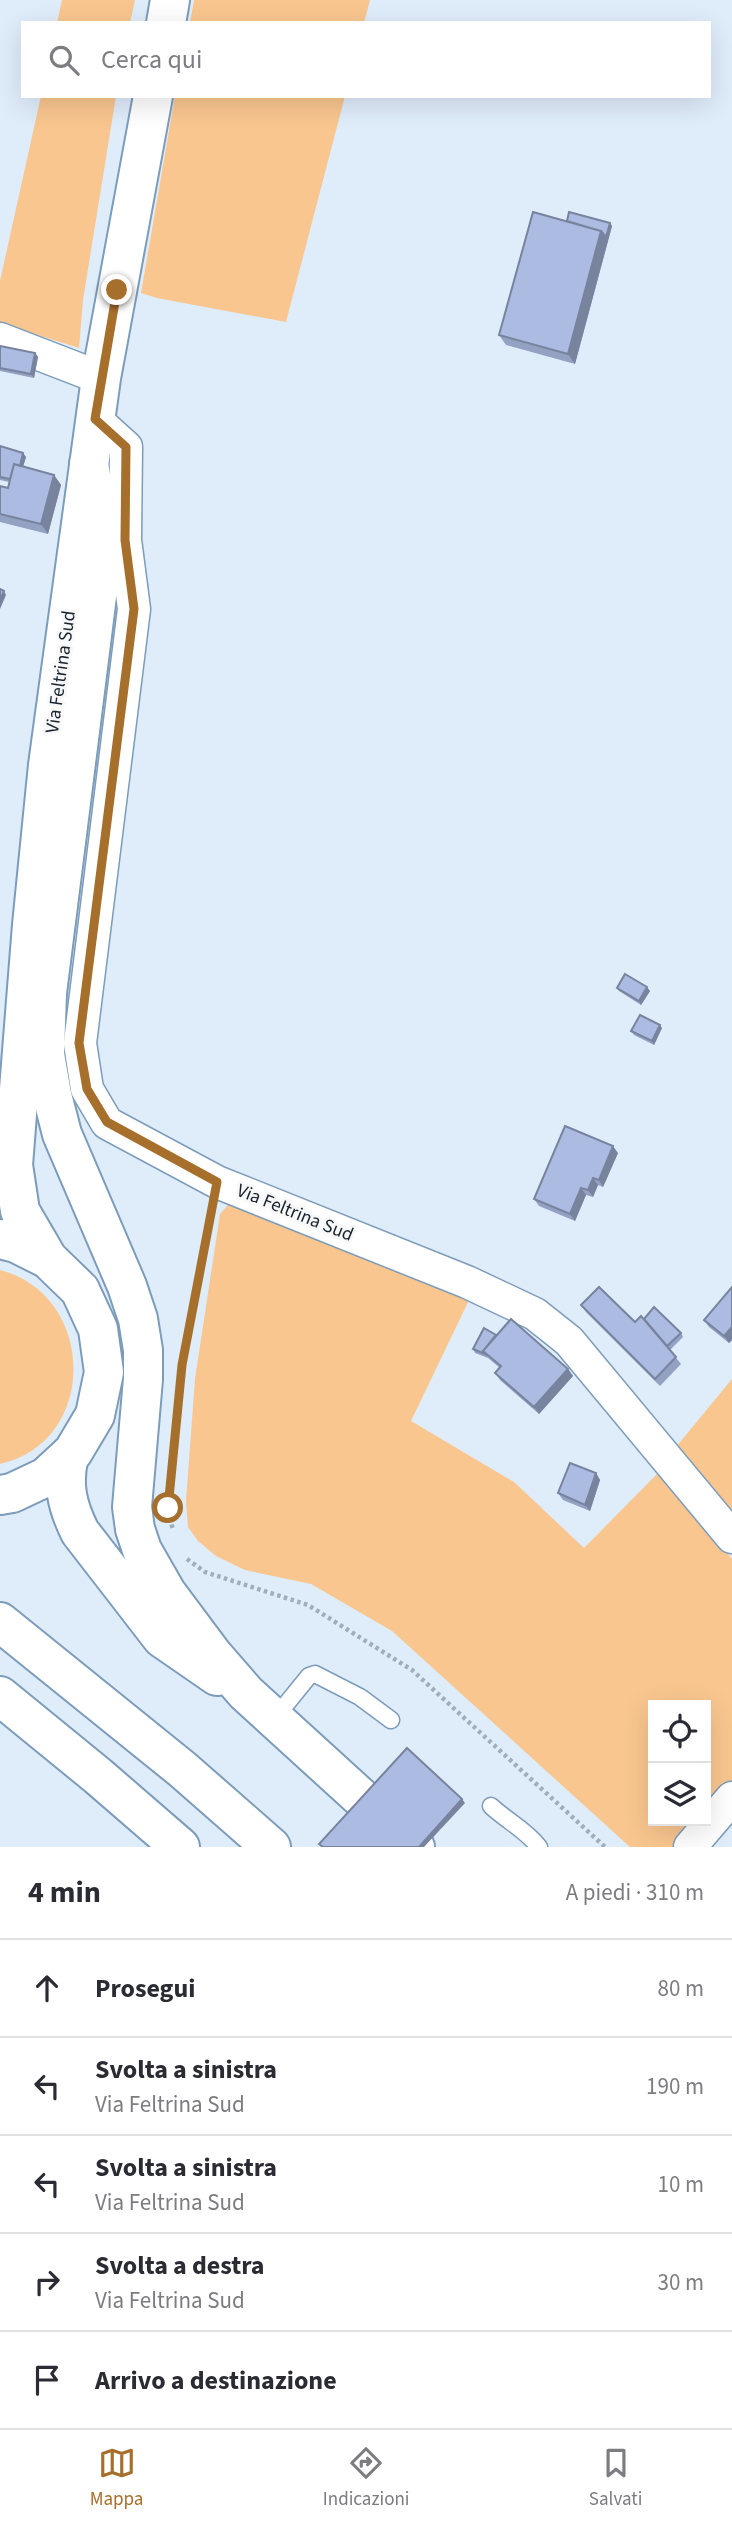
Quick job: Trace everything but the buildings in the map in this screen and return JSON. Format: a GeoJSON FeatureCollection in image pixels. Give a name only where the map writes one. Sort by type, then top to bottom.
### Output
{"type":"FeatureCollection","features":[{"type":"Feature","properties":{"kind":"main road"},"geometry":{"type":"LineString","coordinates":[[166,21],[170,0]]}},
{"type":"Feature","properties":{"kind":"main road","name":"Via Feltrina Sud"},"geometry":{"type":"LineString","coordinates":[[0,1494],[12,1493],[46,1477],[69,1456],[95,1415],[104,1372],[99,1329],[80,1290],[48,1259],[20,1211],[13,1165],[48,765],[100,378],[153,98]]}},
{"type":"Feature","properties":{"kind":"main road"},"geometry":{"type":"LineString","coordinates":[[89,464],[98,518],[97,588],[47,993],[45,1054],[62,1134],[127,1286],[138,1319],[143,1350],[143,1380],[132,1507],[135,1529],[142,1550],[166,1592],[213,1655],[246,1693],[415,1847]]}},
{"type":"Feature","properties":{"kind":"main road","name":"Via Feltrina Sud"},"geometry":{"type":"LineString","coordinates":[[0,1092],[32,925]]}},
{"type":"Feature","properties":{"kind":"main road","name":"Via Feltrina Sud"},"geometry":{"type":"LineString","coordinates":[[0,1239],[16,1242],[48,1259]]}},
{"type":"Feature","properties":{"kind":"main road"},"geometry":{"type":"LineString","coordinates":[[69,1456],[64,1480],[68,1503],[80,1532],[162,1638],[246,1693]]}},
{"type":"Feature","properties":{"kind":"main road"},"geometry":{"type":"LineString","coordinates":[[0,1622],[181,1769],[271,1847]]}},
{"type":"Feature","properties":{"kind":"main road"},"geometry":{"type":"LineString","coordinates":[[0,1696],[99,1776],[180,1847]]}},
{"type":"Feature","properties":{"kind":"main road"},"geometry":{"type":"LineString","coordinates":[[0,1726],[144,1847]]}},
{"type":"Feature","properties":{"kind":"street"},"geometry":{"type":"LineString","coordinates":[[0,339],[100,378]]}},
{"type":"Feature","properties":{"kind":"street","name":"Via Feltrina Sud"},"geometry":{"type":"LineString","coordinates":[[95,419],[126,447],[125,540],[134,609],[79,1043],[87,1089],[107,1122],[217,1182],[467,1282],[535,1314],[569,1341],[732,1537]]}},
{"type":"Feature","properties":{"kind":"street"},"geometry":{"type":"LineString","coordinates":[[690,1847],[732,1798]]}},
{"type":"Feature","properties":{"kind":"lane"},"geometry":{"type":"LineString","coordinates":[[274,1719],[309,1676],[315,1674],[360,1697],[391,1720]]}},
{"type":"Feature","properties":{"kind":"lane"},"geometry":{"type":"LineString","coordinates":[[491,1806],[510,1824],[529,1835],[540,1847]]}},
{"type":"Feature","properties":{"kind":"path"},"geometry":{"type":"LineString","coordinates":[[174,1535],[168,1508],[182,1365],[217,1182]]}},
{"type":"Feature","properties":{"kind":"path"},"geometry":{"type":"LineString","coordinates":[[182,1555],[205,1572],[308,1605],[412,1670],[605,1847]]}},
{"type":"Feature","properties":{"kind":"shaded area"},"geometry":{"type":"Polygon","coordinates":[[[62,0],[135,0],[130,21],[57,21],[62,0]]]}},
{"type":"Feature","properties":{"kind":"shaded area"},"geometry":{"type":"Polygon","coordinates":[[[194,0],[370,0],[365,21],[190,21],[194,0]]]}},
{"type":"Feature","properties":{"kind":"shaded area"},"geometry":{"type":"Polygon","coordinates":[[[41,98],[116,98],[83,300],[79,348],[0,323],[0,281],[41,98]]]}},
{"type":"Feature","properties":{"kind":"shaded area"},"geometry":{"type":"Polygon","coordinates":[[[175,98],[344,98],[286,322],[141,293],[175,98]]]}},
{"type":"Feature","properties":{"kind":"shaded area"},"geometry":{"type":"Polygon","coordinates":[[[240,1204],[470,1298],[411,1421],[514,1482],[584,1548],[661,1470],[732,1559],[732,1781],[711,1808],[711,1700],[648,1700],[648,1826],[697,1826],[681,1847],[630,1847],[392,1631],[311,1584],[245,1570],[216,1556],[198,1541],[188,1527],[186,1501],[195,1379],[220,1214],[228,1205],[240,1204]]]}},
{"type":"Feature","properties":{"kind":"shaded area"},"geometry":{"type":"Polygon","coordinates":[[[0,1270],[32,1285],[55,1308],[69,1337],[74,1368],[69,1400],[55,1428],[32,1450],[0,1464],[0,1270]]]}},
{"type":"Feature","properties":{"kind":"shaded area"},"geometry":{"type":"Polygon","coordinates":[[[732,1379],[732,1519],[676,1447],[732,1379]]]}},
{"type":"Feature","properties":{"kind":"route"},"geometry":{"type":"LineString","coordinates":[[117,290],[95,419],[126,447],[125,540],[134,609],[79,1043],[87,1089],[107,1122],[217,1182],[182,1365],[168,1508]]}}]}
